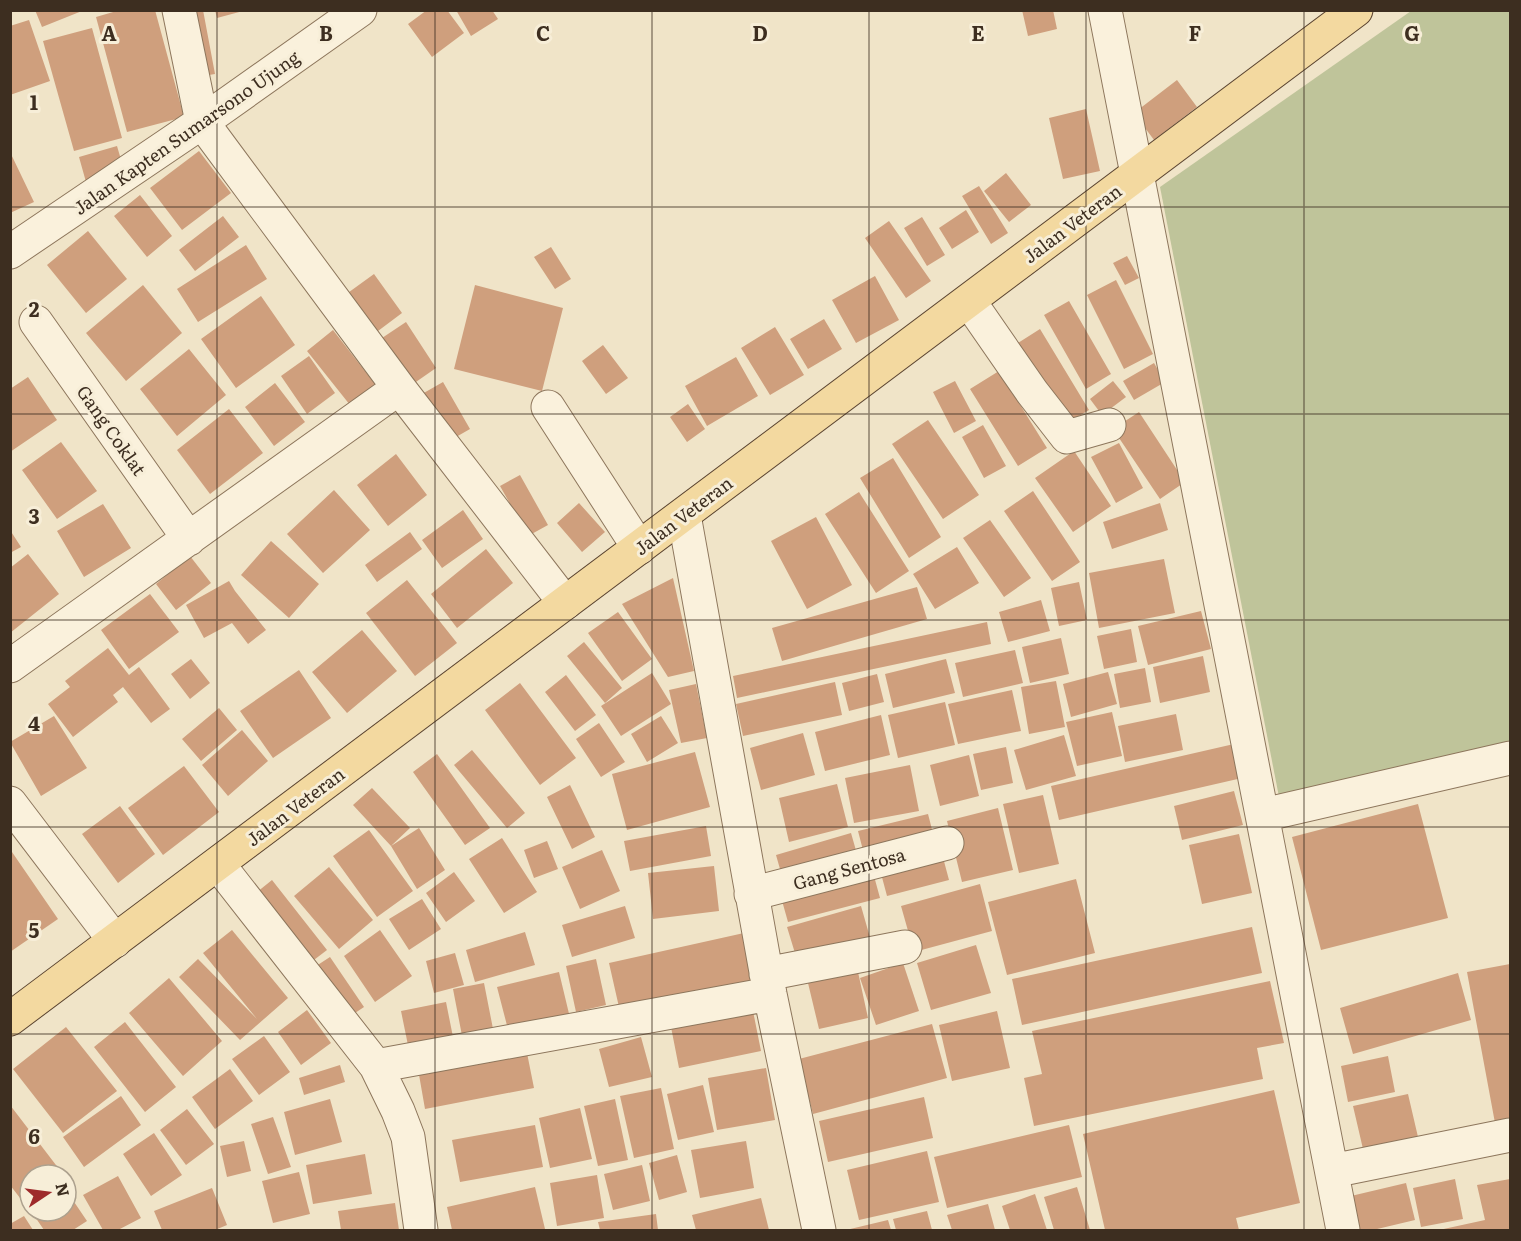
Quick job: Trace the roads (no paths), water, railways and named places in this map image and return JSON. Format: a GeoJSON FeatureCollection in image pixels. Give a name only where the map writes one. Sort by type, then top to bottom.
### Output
{"type":"FeatureCollection","features":[{"type":"Feature","properties":{"kind":"main road","name":"Jalan Veteran"},"geometry":{"type":"LineString","coordinates":[[10,1019],[1356,10]]}},
{"type":"Feature","properties":{"kind":"street"},"geometry":{"type":"LineString","coordinates":[[179,10],[202,122],[399,388],[565,603]]}},
{"type":"Feature","properties":{"kind":"street","name":"Jalan Kapten Sumarsono Ujung"},"geometry":{"type":"LineString","coordinates":[[10,252],[202,122],[360,10]]}},
{"type":"Feature","properties":{"kind":"street"},"geometry":{"type":"LineString","coordinates":[[1105,10],[1342,1230]]}},
{"type":"Feature","properties":{"kind":"street"},"geometry":{"type":"LineString","coordinates":[[969,301],[1032,392],[1067,437],[1109,425]]}},
{"type":"Feature","properties":{"kind":"street","name":"Gang Coklat"},"geometry":{"type":"LineString","coordinates":[[36,322],[189,539]]}},
{"type":"Feature","properties":{"kind":"street"},"geometry":{"type":"LineString","coordinates":[[10,666],[399,388]]}},
{"type":"Feature","properties":{"kind":"street"},"geometry":{"type":"LineString","coordinates":[[548,407],[639,548]]}},
{"type":"Feature","properties":{"kind":"street"},"geometry":{"type":"LineString","coordinates":[[684,515],[751,894],[819,1230]]}},
{"type":"Feature","properties":{"kind":"street"},"geometry":{"type":"LineString","coordinates":[[1263,815],[1510,758]]}},
{"type":"Feature","properties":{"kind":"street"},"geometry":{"type":"LineString","coordinates":[[10,803],[114,941]]}},
{"type":"Feature","properties":{"kind":"street","name":"Gang Sentosa"},"geometry":{"type":"LineString","coordinates":[[751,894],[947,843]]}},
{"type":"Feature","properties":{"kind":"street"},"geometry":{"type":"LineString","coordinates":[[218,864],[376,1066],[408,1137],[421,1230]]}},
{"type":"Feature","properties":{"kind":"street"},"geometry":{"type":"LineString","coordinates":[[376,1066],[768,984],[905,947]]}},
{"type":"Feature","properties":{"kind":"street"},"geometry":{"type":"LineString","coordinates":[[1332,1172],[1510,1135]]}}]}
